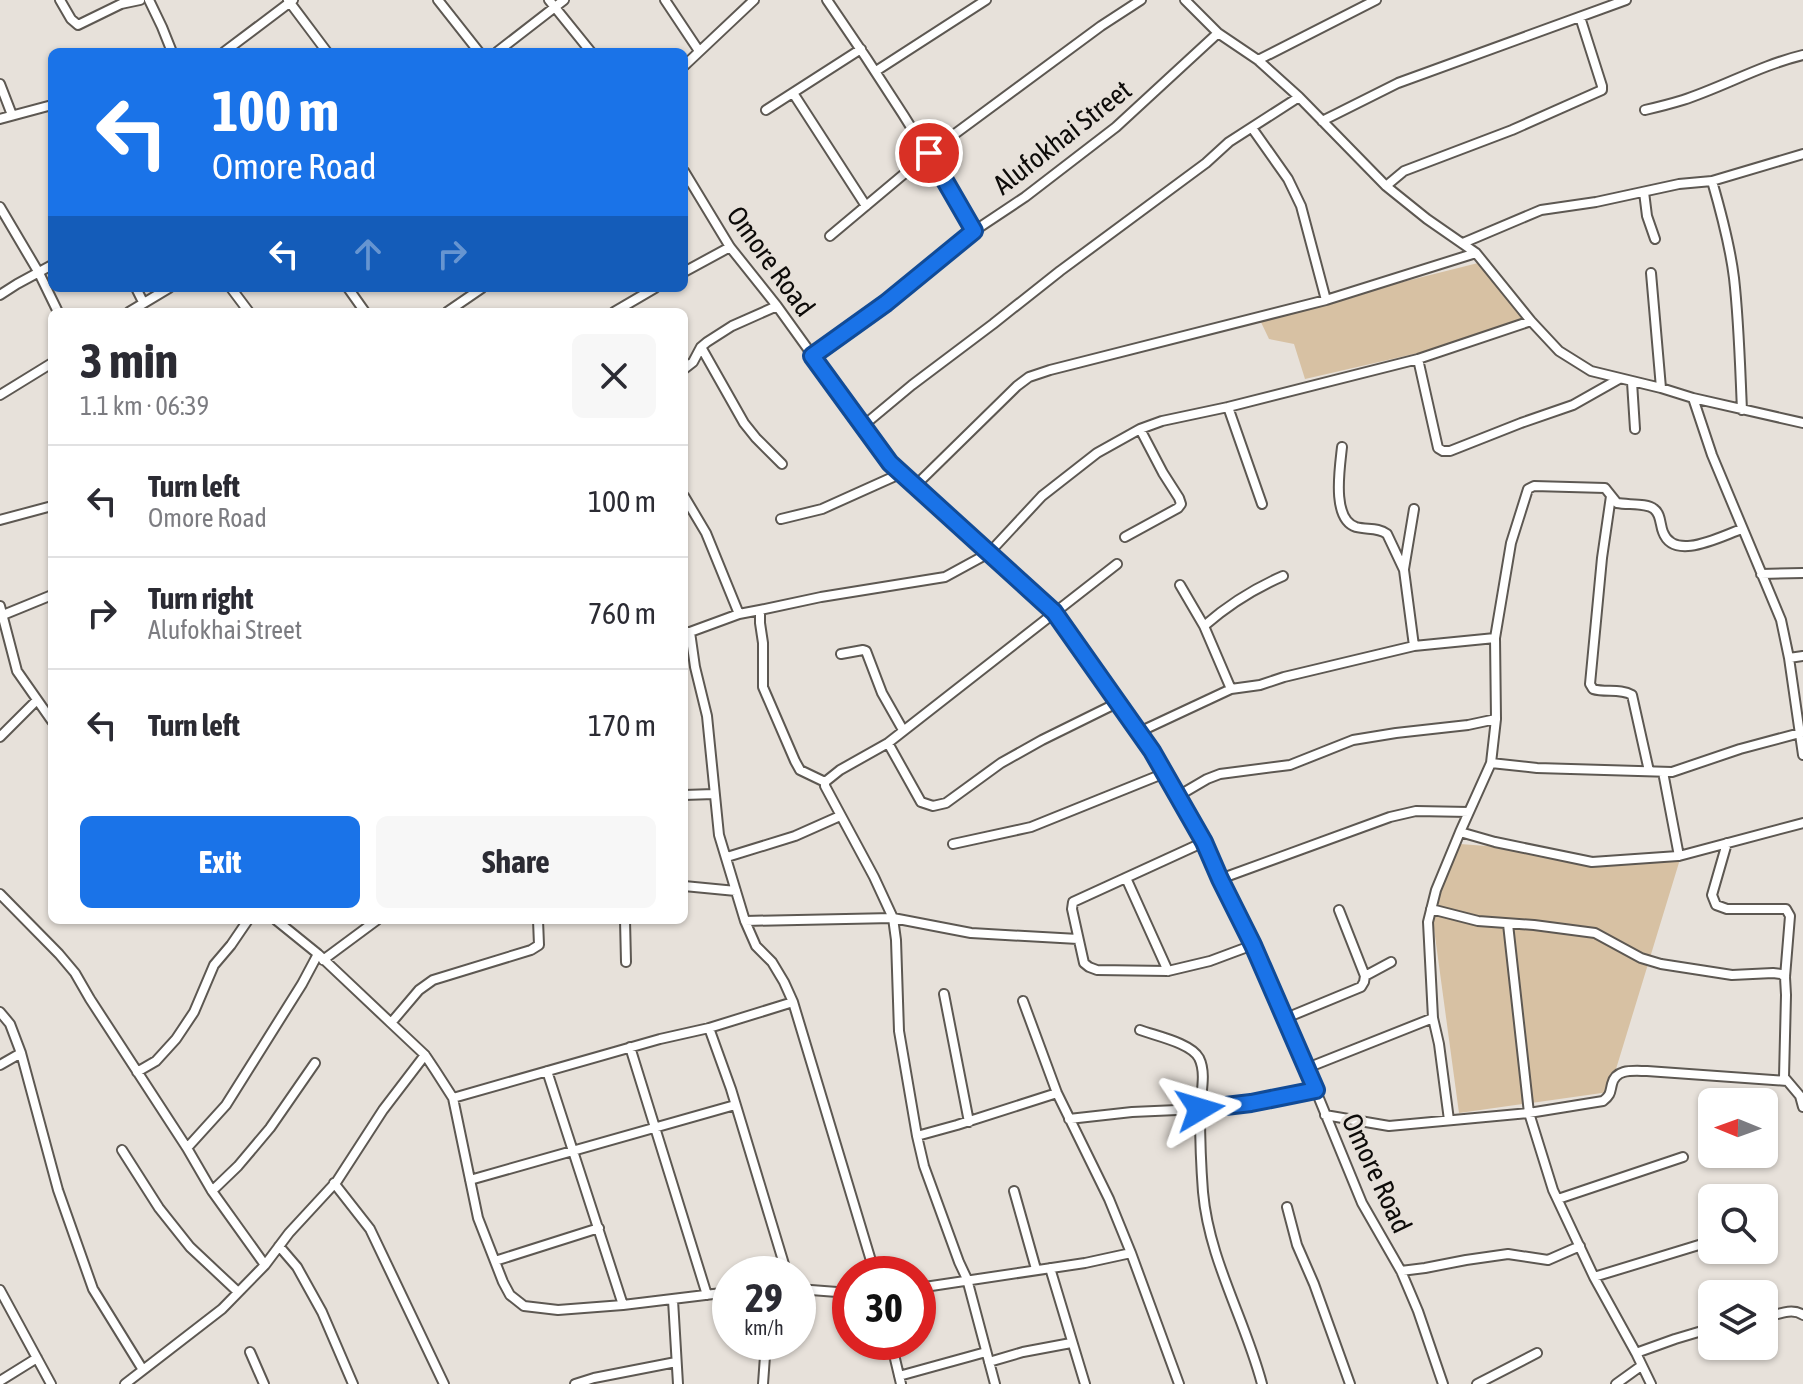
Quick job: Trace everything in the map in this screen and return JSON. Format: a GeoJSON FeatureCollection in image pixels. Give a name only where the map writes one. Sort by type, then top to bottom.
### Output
{"type":"FeatureCollection","features":[{"type":"Feature","properties":{"kind":"street"},"geometry":{"type":"LineString","coordinates":[[60,0],[78,25],[121,4],[140,0]]}},
{"type":"Feature","properties":{"kind":"street"},"geometry":{"type":"LineString","coordinates":[[149,0],[170,48]]}},
{"type":"Feature","properties":{"kind":"street"},"geometry":{"type":"LineString","coordinates":[[438,0],[476,48]]}},
{"type":"Feature","properties":{"kind":"street"},"geometry":{"type":"LineString","coordinates":[[502,48],[552,4],[564,0]]}},
{"type":"Feature","properties":{"kind":"street"},"geometry":{"type":"LineString","coordinates":[[665,0],[699,51]]}},
{"type":"Feature","properties":{"kind":"street"},"geometry":{"type":"LineString","coordinates":[[688,62],[754,0]]}},
{"type":"Feature","properties":{"kind":"street"},"geometry":{"type":"LineString","coordinates":[[827,0],[929,153],[974,231]]}},
{"type":"Feature","properties":{"kind":"street"},"geometry":{"type":"LineString","coordinates":[[876,71],[986,0]]}},
{"type":"Feature","properties":{"kind":"street"},"geometry":{"type":"LineString","coordinates":[[830,236],[929,153],[1141,0]]}},
{"type":"Feature","properties":{"kind":"street"},"geometry":{"type":"LineString","coordinates":[[1185,0],[1218,33],[1258,60],[1299,97],[1386,186],[1476,253],[1559,351],[1591,371],[1803,423]]}},
{"type":"Feature","properties":{"kind":"street"},"geometry":{"type":"LineString","coordinates":[[1258,60],[1376,0]]}},
{"type":"Feature","properties":{"kind":"street"},"geometry":{"type":"LineString","coordinates":[[1322,121],[1398,83],[1626,0]]}},
{"type":"Feature","properties":{"kind":"street"},"geometry":{"type":"LineString","coordinates":[[229,48],[290,1],[324,48]]}},
{"type":"Feature","properties":{"kind":"street"},"geometry":{"type":"LineString","coordinates":[[552,4],[588,48]]}},
{"type":"Feature","properties":{"kind":"street"},"geometry":{"type":"LineString","coordinates":[[1386,186],[1404,171],[1512,130],[1602,90],[1580,17]]}},
{"type":"Feature","properties":{"kind":"street","name":"Alufokhai Street"},"geometry":{"type":"LineString","coordinates":[[812,356],[1116,127],[1218,33]]}},
{"type":"Feature","properties":{"kind":"street"},"geometry":{"type":"LineString","coordinates":[[766,110],[861,49]]}},
{"type":"Feature","properties":{"kind":"street"},"geometry":{"type":"LineString","coordinates":[[1645,110],[1683,100],[1803,55]]}},
{"type":"Feature","properties":{"kind":"street"},"geometry":{"type":"LineString","coordinates":[[0,84],[12,115]]}},
{"type":"Feature","properties":{"kind":"street"},"geometry":{"type":"LineString","coordinates":[[793,93],[866,206]]}},
{"type":"Feature","properties":{"kind":"street"},"geometry":{"type":"LineString","coordinates":[[864,425],[1060,271],[1206,163],[1229,142],[1299,97]]}},
{"type":"Feature","properties":{"kind":"street"},"geometry":{"type":"LineString","coordinates":[[0,119],[48,106]]}},
{"type":"Feature","properties":{"kind":"street"},"geometry":{"type":"LineString","coordinates":[[1252,128],[1295,191],[1326,300]]}},
{"type":"Feature","properties":{"kind":"street"},"geometry":{"type":"LineString","coordinates":[[1463,243],[1541,210],[1679,184],[1712,181],[1803,154]]}},
{"type":"Feature","properties":{"kind":"street","name":"Omore Road"},"geometry":{"type":"LineString","coordinates":[[688,178],[730,247],[777,306],[890,463],[1054,612],[1165,773],[1204,842],[1253,945],[1362,1203],[1401,1271],[1443,1384]]}},
{"type":"Feature","properties":{"kind":"street"},"geometry":{"type":"LineString","coordinates":[[1712,181],[1734,276],[1742,410]]}},
{"type":"Feature","properties":{"kind":"street"},"geometry":{"type":"LineString","coordinates":[[1644,192],[1647,216],[1655,239]]}},
{"type":"Feature","properties":{"kind":"street"},"geometry":{"type":"LineString","coordinates":[[0,207],[48,291]]}},
{"type":"Feature","properties":{"kind":"street"},"geometry":{"type":"LineString","coordinates":[[688,270],[730,247]]}},
{"type":"Feature","properties":{"kind":"street"},"geometry":{"type":"LineString","coordinates":[[916,485],[1029,377],[1326,300],[1476,253]]}},
{"type":"Feature","properties":{"kind":"street"},"geometry":{"type":"LineString","coordinates":[[0,295],[48,267]]}},
{"type":"Feature","properties":{"kind":"street"},"geometry":{"type":"LineString","coordinates":[[1651,273],[1661,388]]}},
{"type":"Feature","properties":{"kind":"street"},"geometry":{"type":"LineString","coordinates":[[138,292],[143,302]]}},
{"type":"Feature","properties":{"kind":"street"},"geometry":{"type":"LineString","coordinates":[[135,308],[162,292]]}},
{"type":"Feature","properties":{"kind":"street"},"geometry":{"type":"LineString","coordinates":[[453,308],[476,292]]}},
{"type":"Feature","properties":{"kind":"street"},"geometry":{"type":"LineString","coordinates":[[621,308],[648,292]]}},
{"type":"Feature","properties":{"kind":"street"},"geometry":{"type":"LineString","coordinates":[[688,365],[701,347],[732,326],[777,306]]}},
{"type":"Feature","properties":{"kind":"street"},"geometry":{"type":"LineString","coordinates":[[688,632],[739,614],[945,577],[989,553],[1042,496],[1097,453],[1140,429],[1418,359],[1531,321]]}},
{"type":"Feature","properties":{"kind":"street"},"geometry":{"type":"LineString","coordinates":[[701,347],[744,423],[782,464]]}},
{"type":"Feature","properties":{"kind":"street"},"geometry":{"type":"LineString","coordinates":[[1418,359],[1438,448],[1443,451],[1573,405],[1619,379]]}},
{"type":"Feature","properties":{"kind":"street"},"geometry":{"type":"LineString","coordinates":[[0,395],[48,365]]}},
{"type":"Feature","properties":{"kind":"street"},"geometry":{"type":"LineString","coordinates":[[1632,382],[1635,429]]}},
{"type":"Feature","properties":{"kind":"street"},"geometry":{"type":"LineString","coordinates":[[1693,398],[1712,455],[1781,620],[1803,755]]}},
{"type":"Feature","properties":{"kind":"street"},"geometry":{"type":"LineString","coordinates":[[1228,407],[1262,504]]}},
{"type":"Feature","properties":{"kind":"street"},"geometry":{"type":"LineString","coordinates":[[1125,537],[1181,504],[1140,429]]}},
{"type":"Feature","properties":{"kind":"street"},"geometry":{"type":"LineString","coordinates":[[1342,447],[1340,508],[1346,520],[1353,526],[1383,530],[1404,570]]}},
{"type":"Feature","properties":{"kind":"street"},"geometry":{"type":"LineString","coordinates":[[781,519],[822,509],[902,473]]}},
{"type":"Feature","properties":{"kind":"street"},"geometry":{"type":"LineString","coordinates":[[1449,1120],[1433,1018],[1428,922],[1436,890],[1491,763],[1496,719],[1495,638],[1511,543],[1528,489],[1534,486],[1605,488],[1617,503],[1653,507],[1658,513],[1663,534],[1669,542],[1678,546],[1688,547],[1742,529]]}},
{"type":"Feature","properties":{"kind":"street"},"geometry":{"type":"LineString","coordinates":[[1611,496],[1590,684],[1598,691],[1632,695],[1649,771]]}},
{"type":"Feature","properties":{"kind":"street"},"geometry":{"type":"LineString","coordinates":[[688,503],[706,533],[739,614]]}},
{"type":"Feature","properties":{"kind":"street"},"geometry":{"type":"LineString","coordinates":[[0,520],[48,507]]}},
{"type":"Feature","properties":{"kind":"street"},"geometry":{"type":"LineString","coordinates":[[1414,509],[1404,570],[1414,646]]}},
{"type":"Feature","properties":{"kind":"street"},"geometry":{"type":"LineString","coordinates":[[995,1384],[967,1279],[924,1166],[917,1136],[899,1031],[893,918],[825,782],[828,777],[888,743],[1117,564]]}},
{"type":"Feature","properties":{"kind":"street"},"geometry":{"type":"LineString","coordinates":[[1761,574],[1803,573]]}},
{"type":"Feature","properties":{"kind":"street"},"geometry":{"type":"LineString","coordinates":[[1204,626],[1250,591],[1283,576]]}},
{"type":"Feature","properties":{"kind":"street"},"geometry":{"type":"LineString","coordinates":[[1180,585],[1204,626],[1231,689]]}},
{"type":"Feature","properties":{"kind":"street"},"geometry":{"type":"LineString","coordinates":[[48,596],[2,610],[3,633],[17,671],[48,715]]}},
{"type":"Feature","properties":{"kind":"street"},"geometry":{"type":"LineString","coordinates":[[760,610],[763,687],[800,770],[825,782]]}},
{"type":"Feature","properties":{"kind":"street"},"geometry":{"type":"LineString","coordinates":[[688,636],[707,716],[719,835],[745,921],[756,946],[772,962],[793,1002],[870,1256]]}},
{"type":"Feature","properties":{"kind":"street"},"geometry":{"type":"LineString","coordinates":[[1139,732],[1231,689],[1260,685],[1414,646],[1495,638]]}},
{"type":"Feature","properties":{"kind":"street"},"geometry":{"type":"LineString","coordinates":[[841,654],[866,651],[882,693],[903,730]]}},
{"type":"Feature","properties":{"kind":"street"},"geometry":{"type":"LineString","coordinates":[[1789,658],[1803,656]]}},
{"type":"Feature","properties":{"kind":"street"},"geometry":{"type":"LineString","coordinates":[[0,737],[37,700]]}},
{"type":"Feature","properties":{"kind":"street"},"geometry":{"type":"LineString","coordinates":[[888,743],[921,802],[933,806],[946,803],[1001,763],[1117,703]]}},
{"type":"Feature","properties":{"kind":"street"},"geometry":{"type":"LineString","coordinates":[[1178,796],[1220,774],[1290,765],[1353,740],[1496,719]]}},
{"type":"Feature","properties":{"kind":"street"},"geometry":{"type":"LineString","coordinates":[[1491,763],[1537,768],[1672,772],[1800,733]]}},
{"type":"Feature","properties":{"kind":"street"},"geometry":{"type":"LineString","coordinates":[[1663,772],[1678,856]]}},
{"type":"Feature","properties":{"kind":"street"},"geometry":{"type":"LineString","coordinates":[[953,844],[1031,827],[1165,773]]}},
{"type":"Feature","properties":{"kind":"street"},"geometry":{"type":"LineString","coordinates":[[688,795],[714,794]]}},
{"type":"Feature","properties":{"kind":"street"},"geometry":{"type":"LineString","coordinates":[[1220,879],[1390,817],[1416,811],[1469,812]]}},
{"type":"Feature","properties":{"kind":"street"},"geometry":{"type":"LineString","coordinates":[[727,857],[795,836],[840,816]]}},
{"type":"Feature","properties":{"kind":"street"},"geometry":{"type":"LineString","coordinates":[[1460,832],[1592,862],[1678,856],[1803,823]]}},
{"type":"Feature","properties":{"kind":"street"},"geometry":{"type":"LineString","coordinates":[[1204,842],[1073,902],[1084,963],[1097,970],[1168,971],[1210,961],[1253,945]]}},
{"type":"Feature","properties":{"kind":"street"},"geometry":{"type":"LineString","coordinates":[[1727,843],[1712,895],[1716,905],[1727,909],[1786,909],[1790,916],[1785,977],[1784,1077],[1801,1096],[1803,1107]]}},
{"type":"Feature","properties":{"kind":"street"},"geometry":{"type":"LineString","coordinates":[[1126,878],[1168,971]]}},
{"type":"Feature","properties":{"kind":"street"},"geometry":{"type":"LineString","coordinates":[[688,886],[736,891]]}},
{"type":"Feature","properties":{"kind":"street"},"geometry":{"type":"LineString","coordinates":[[0,894],[75,973],[212,1191],[265,1265]]}},
{"type":"Feature","properties":{"kind":"street"},"geometry":{"type":"LineString","coordinates":[[1431,909],[1478,921],[1595,933],[1641,958],[1661,964],[1732,975],[1773,973],[1785,977]]}},
{"type":"Feature","properties":{"kind":"street"},"geometry":{"type":"LineString","coordinates":[[1286,1018],[1361,987],[1364,982],[1365,976],[1339,910]]}},
{"type":"Feature","properties":{"kind":"street"},"geometry":{"type":"LineString","coordinates":[[745,921],[893,918],[971,933],[1078,939]]}},
{"type":"Feature","properties":{"kind":"street"},"geometry":{"type":"LineString","coordinates":[[137,1072],[156,1061],[176,1039],[194,1012],[214,965],[245,924]]}},
{"type":"Feature","properties":{"kind":"street"},"geometry":{"type":"LineString","coordinates":[[281,924],[425,1055],[453,1098],[478,1218],[510,1295],[524,1306],[558,1310],[712,1294]]}},
{"type":"Feature","properties":{"kind":"street"},"geometry":{"type":"LineString","coordinates":[[187,1148],[226,1105],[320,957],[371,924]]}},
{"type":"Feature","properties":{"kind":"street"},"geometry":{"type":"LineString","coordinates":[[391,1023],[419,990],[433,980],[539,945],[538,924]]}},
{"type":"Feature","properties":{"kind":"street"},"geometry":{"type":"LineString","coordinates":[[625,924],[626,962]]}},
{"type":"Feature","properties":{"kind":"street"},"geometry":{"type":"LineString","coordinates":[[1508,924],[1529,1113],[1553,1190],[1594,1277],[1651,1384]]}},
{"type":"Feature","properties":{"kind":"street"},"geometry":{"type":"LineString","coordinates":[[1365,976],[1391,962]]}},
{"type":"Feature","properties":{"kind":"street"},"geometry":{"type":"LineString","coordinates":[[944,994],[969,1122]]}},
{"type":"Feature","properties":{"kind":"street"},"geometry":{"type":"LineString","coordinates":[[1023,1001],[1057,1093],[1109,1199],[1131,1253],[1179,1384]]}},
{"type":"Feature","properties":{"kind":"street"},"geometry":{"type":"LineString","coordinates":[[453,1098],[793,1002]]}},
{"type":"Feature","properties":{"kind":"street"},"geometry":{"type":"LineString","coordinates":[[0,1012],[10,1024],[21,1053],[58,1190],[93,1289],[143,1370]]}},
{"type":"Feature","properties":{"kind":"street"},"geometry":{"type":"LineString","coordinates":[[1307,1068],[1433,1018]]}},
{"type":"Feature","properties":{"kind":"street"},"geometry":{"type":"LineString","coordinates":[[709,1028],[781,1256]]}},
{"type":"Feature","properties":{"kind":"street"},"geometry":{"type":"LineString","coordinates":[[1140,1030],[1188,1048],[1198,1055],[1202,1066],[1203,1195],[1214,1248],[1262,1384]]}},
{"type":"Feature","properties":{"kind":"street"},"geometry":{"type":"LineString","coordinates":[[630,1047],[707,1295]]}},
{"type":"Feature","properties":{"kind":"street"},"geometry":{"type":"LineString","coordinates":[[0,1065],[21,1053]]}},
{"type":"Feature","properties":{"kind":"street"},"geometry":{"type":"LineString","coordinates":[[125,1384],[222,1309],[265,1265],[334,1183],[425,1055]]}},
{"type":"Feature","properties":{"kind":"street"},"geometry":{"type":"LineString","coordinates":[[212,1191],[270,1128],[315,1063]]}},
{"type":"Feature","properties":{"kind":"street"},"geometry":{"type":"LineString","coordinates":[[547,1071],[623,1305]]}},
{"type":"Feature","properties":{"kind":"street"},"geometry":{"type":"LineString","coordinates":[[1325,1115],[1389,1126],[1529,1113],[1603,1101],[1611,1093],[1614,1077],[1626,1071],[1787,1081]]}},
{"type":"Feature","properties":{"kind":"street"},"geometry":{"type":"LineString","coordinates":[[1069,1119],[1200,1109],[1316,1090]]}},
{"type":"Feature","properties":{"kind":"street"},"geometry":{"type":"LineString","coordinates":[[917,1136],[1057,1093]]}},
{"type":"Feature","properties":{"kind":"street"},"geometry":{"type":"LineString","coordinates":[[470,1180],[735,1105]]}},
{"type":"Feature","properties":{"kind":"street"},"geometry":{"type":"LineString","coordinates":[[122,1150],[159,1208],[190,1247],[238,1292]]}},
{"type":"Feature","properties":{"kind":"street"},"geometry":{"type":"LineString","coordinates":[[1558,1199],[1683,1157]]}},
{"type":"Feature","properties":{"kind":"street"},"geometry":{"type":"LineString","coordinates":[[334,1183],[370,1229],[444,1384]]}},
{"type":"Feature","properties":{"kind":"street"},"geometry":{"type":"LineString","coordinates":[[1014,1191],[1036,1269]]}},
{"type":"Feature","properties":{"kind":"street"},"geometry":{"type":"LineString","coordinates":[[1287,1207],[1297,1245],[1350,1384]]}},
{"type":"Feature","properties":{"kind":"street"},"geometry":{"type":"LineString","coordinates":[[495,1261],[599,1228]]}},
{"type":"Feature","properties":{"kind":"street"},"geometry":{"type":"LineString","coordinates":[[1594,1277],[1698,1245]]}},
{"type":"Feature","properties":{"kind":"street"},"geometry":{"type":"LineString","coordinates":[[279,1246],[297,1267],[322,1312],[353,1384]]}},
{"type":"Feature","properties":{"kind":"street"},"geometry":{"type":"LineString","coordinates":[[1401,1271],[1508,1254],[1548,1260],[1580,1246]]}},
{"type":"Feature","properties":{"kind":"street"},"geometry":{"type":"LineString","coordinates":[[936,1285],[1085,1263],[1131,1253]]}},
{"type":"Feature","properties":{"kind":"street"},"geometry":{"type":"LineString","coordinates":[[1050,1268],[1085,1384]]}},
{"type":"Feature","properties":{"kind":"street"},"geometry":{"type":"LineString","coordinates":[[0,1290],[51,1384]]}},
{"type":"Feature","properties":{"kind":"street"},"geometry":{"type":"LineString","coordinates":[[673,1300],[678,1384]]}},
{"type":"Feature","properties":{"kind":"street"},"geometry":{"type":"LineString","coordinates":[[1778,1314],[1790,1311],[1803,1315]]}},
{"type":"Feature","properties":{"kind":"street"},"geometry":{"type":"LineString","coordinates":[[1636,1353],[1698,1332]]}},
{"type":"Feature","properties":{"kind":"street"},"geometry":{"type":"LineString","coordinates":[[989,1362],[1071,1343]]}},
{"type":"Feature","properties":{"kind":"street"},"geometry":{"type":"LineString","coordinates":[[250,1352],[264,1384]]}},
{"type":"Feature","properties":{"kind":"street"},"geometry":{"type":"LineString","coordinates":[[895,1360],[900,1380],[986,1352]]}},
{"type":"Feature","properties":{"kind":"street"},"geometry":{"type":"LineString","coordinates":[[1477,1384],[1537,1353]]}},
{"type":"Feature","properties":{"kind":"street"},"geometry":{"type":"LineString","coordinates":[[0,1381],[37,1358]]}},
{"type":"Feature","properties":{"kind":"street"},"geometry":{"type":"LineString","coordinates":[[763,1384],[765,1360]]}},
{"type":"Feature","properties":{"kind":"street"},"geometry":{"type":"LineString","coordinates":[[575,1384],[676,1362]]}},
{"type":"Feature","properties":{"kind":"street"},"geometry":{"type":"LineString","coordinates":[[1616,1384],[1641,1366]]}},
{"type":"Feature","properties":{"kind":"shaded area"},"geometry":{"type":"Polygon","coordinates":[[[1478,263],[1536,326],[1305,379],[1294,344],[1269,339],[1259,318],[1478,263]]]}},
{"type":"Feature","properties":{"kind":"shaded area"},"geometry":{"type":"Polygon","coordinates":[[[1460,844],[1592,861],[1681,856],[1609,1092],[1459,1113],[1432,914],[1460,844]]]}},
{"type":"Feature","properties":{"kind":"route"},"geometry":{"type":"LineString","coordinates":[[929,153],[974,231],[886,303],[812,356],[890,463],[1054,612],[1152,751],[1204,842],[1316,1090],[1200,1109]]}}]}
